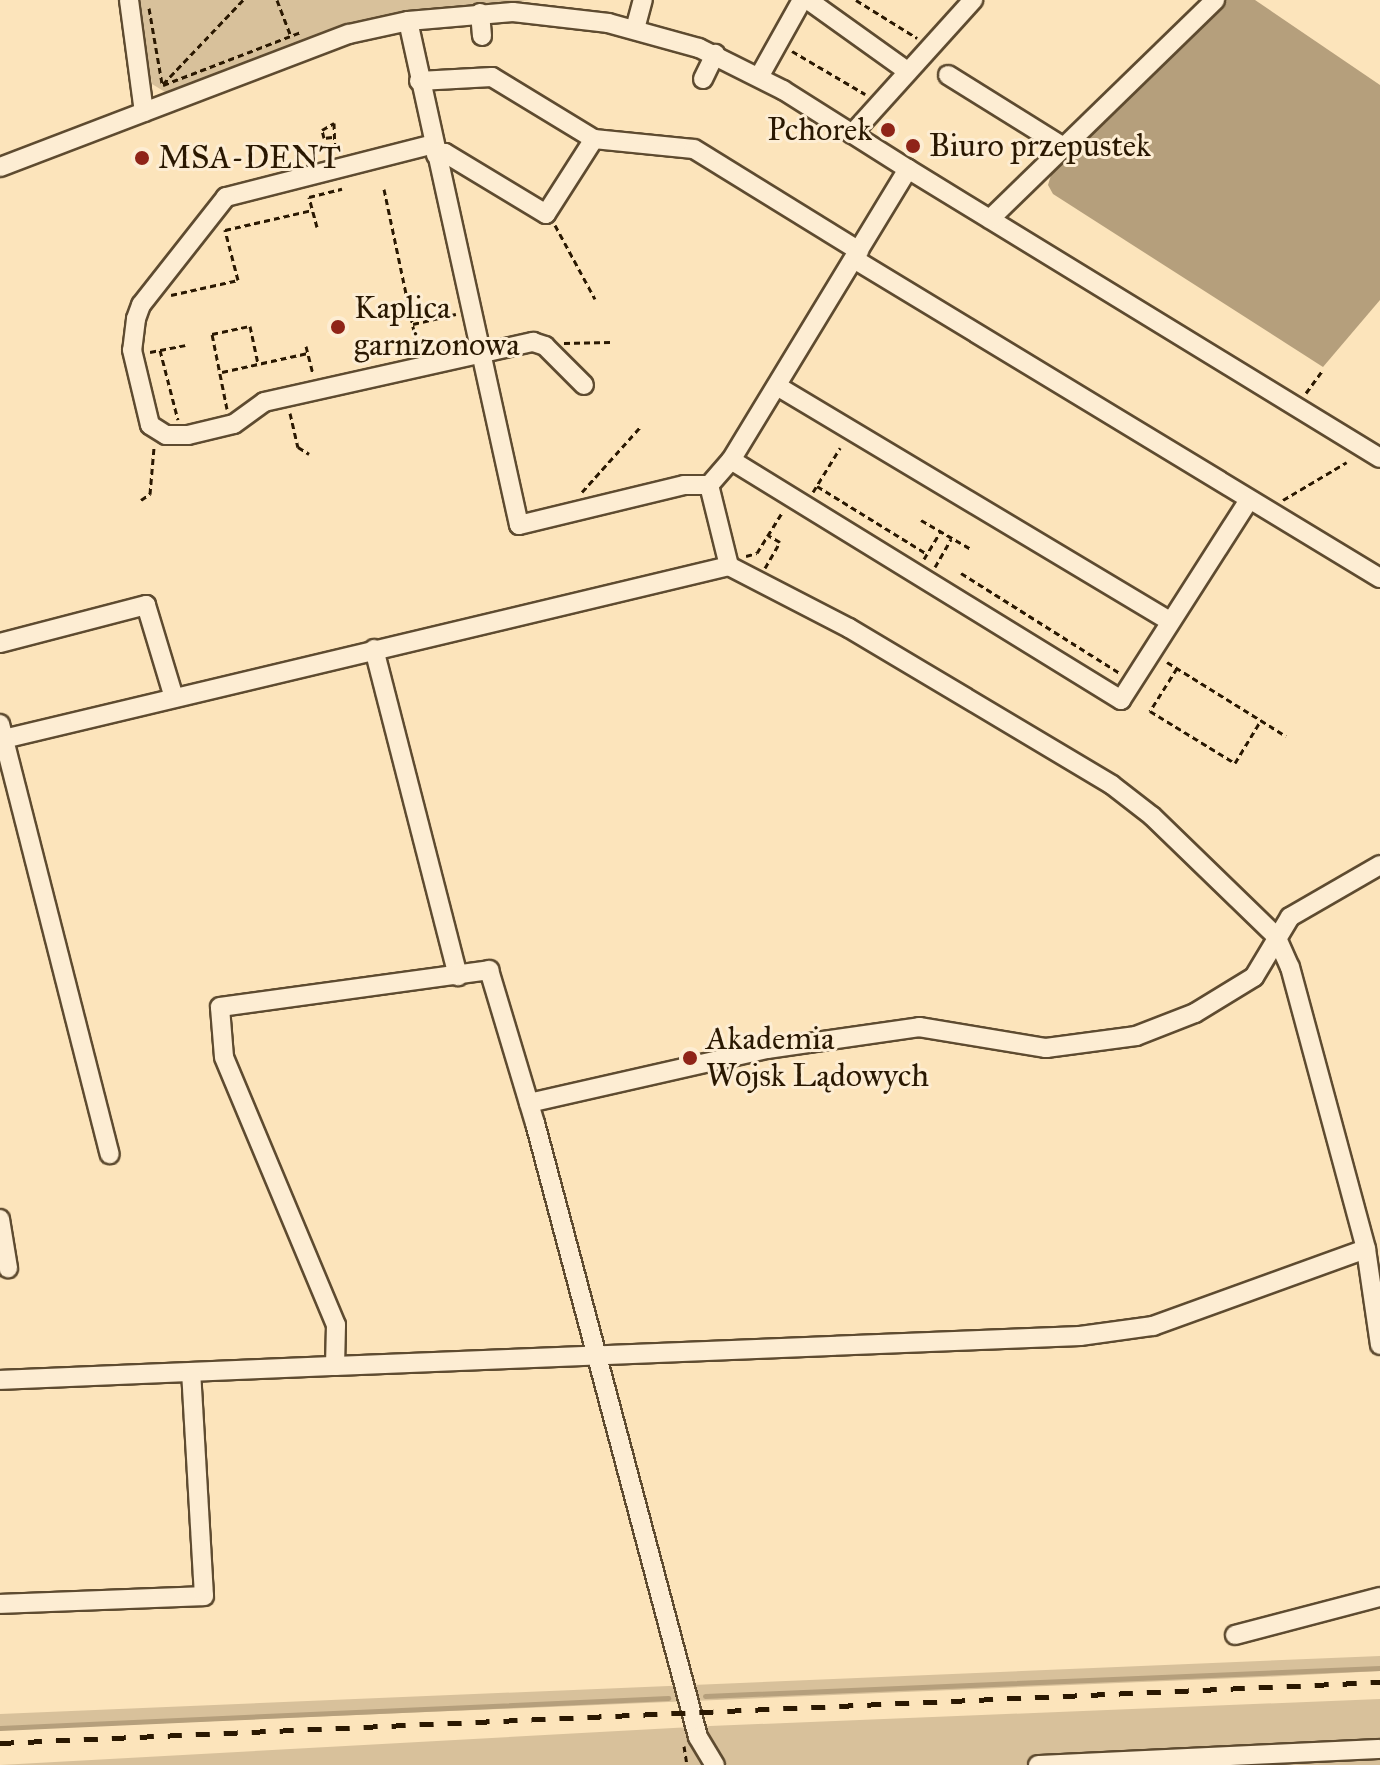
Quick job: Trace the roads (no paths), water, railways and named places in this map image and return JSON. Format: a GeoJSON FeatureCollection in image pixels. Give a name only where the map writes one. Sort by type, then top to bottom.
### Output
{"type":"FeatureCollection","features":[{"type":"Feature","properties":{"kind":"street"},"geometry":{"type":"LineString","coordinates":[[129,0],[144,112]]}},
{"type":"Feature","properties":{"kind":"street"},"geometry":{"type":"LineString","coordinates":[[635,29],[643,0]]}},
{"type":"Feature","properties":{"kind":"street"},"geometry":{"type":"LineString","coordinates":[[759,77],[805,0],[907,71]]}},
{"type":"Feature","properties":{"kind":"street"},"geometry":{"type":"LineString","coordinates":[[852,134],[973,0]]}},
{"type":"Feature","properties":{"kind":"street"},"geometry":{"type":"LineString","coordinates":[[990,219],[1215,0]]}},
{"type":"Feature","properties":{"kind":"street"},"geometry":{"type":"LineString","coordinates":[[0,167],[349,34],[408,21],[480,13],[553,14],[635,29],[715,54],[759,77],[1380,458]]}},
{"type":"Feature","properties":{"kind":"street"},"geometry":{"type":"LineString","coordinates":[[480,13],[482,36]]}},
{"type":"Feature","properties":{"kind":"street"},"geometry":{"type":"LineString","coordinates":[[408,21],[519,525],[684,485],[709,485],[731,460],[908,169]]}},
{"type":"Feature","properties":{"kind":"street"},"geometry":{"type":"LineString","coordinates":[[703,79],[715,54]]}},
{"type":"Feature","properties":{"kind":"street"},"geometry":{"type":"LineString","coordinates":[[948,75],[1062,146]]}},
{"type":"Feature","properties":{"kind":"street"},"geometry":{"type":"LineString","coordinates":[[419,81],[492,77],[594,139],[694,149],[856,255],[1380,578]]}},
{"type":"Feature","properties":{"kind":"street"},"geometry":{"type":"LineString","coordinates":[[584,385],[545,346],[523,343],[264,402],[234,424],[188,435],[161,433],[146,415],[132,350],[136,319],[149,295],[226,197],[338,167],[435,150],[546,214],[594,139]]}},
{"type":"Feature","properties":{"kind":"street"},"geometry":{"type":"LineString","coordinates":[[777,386],[1170,621]]}},
{"type":"Feature","properties":{"kind":"street"},"geometry":{"type":"LineString","coordinates":[[731,460],[1121,700],[1249,500]]}},
{"type":"Feature","properties":{"kind":"street"},"geometry":{"type":"LineString","coordinates":[[709,485],[729,566]]}},
{"type":"Feature","properties":{"kind":"street"},"geometry":{"type":"LineString","coordinates":[[110,1154],[1,734],[174,698],[729,566],[849,628],[1112,785],[1152,816],[1276,936],[1290,967],[1366,1249],[1380,1345]]}},
{"type":"Feature","properties":{"kind":"street"},"geometry":{"type":"LineString","coordinates":[[0,643],[146,605],[174,698]]}},
{"type":"Feature","properties":{"kind":"street"},"geometry":{"type":"LineString","coordinates":[[374,649],[458,976]]}},
{"type":"Feature","properties":{"kind":"street"},"geometry":{"type":"LineString","coordinates":[[529,1103],[767,1049],[919,1027],[1022,1046],[1109,1043],[1165,1026],[1232,993],[1262,970],[1276,936],[1307,905],[1380,865]]}},
{"type":"Feature","properties":{"kind":"street"},"geometry":{"type":"LineString","coordinates":[[335,1366],[336,1325],[224,1057],[220,1007],[489,970],[529,1103],[698,1737],[715,1765]]}},
{"type":"Feature","properties":{"kind":"street"},"geometry":{"type":"LineString","coordinates":[[0,1219],[8,1268]]}},
{"type":"Feature","properties":{"kind":"street"},"geometry":{"type":"LineString","coordinates":[[0,1380],[1080,1336],[1153,1326],[1366,1249]]}},
{"type":"Feature","properties":{"kind":"street"},"geometry":{"type":"LineString","coordinates":[[0,1604],[204,1596],[191,1373]]}},
{"type":"Feature","properties":{"kind":"street"},"geometry":{"type":"LineString","coordinates":[[1235,1635],[1380,1597]]}},
{"type":"Feature","properties":{"kind":"street"},"geometry":{"type":"LineString","coordinates":[[1038,1765],[1380,1749]]}},
{"type":"Feature","properties":{"kind":"waterway"},"geometry":{"type":"LineString","coordinates":[[705,1696],[1380,1668]]}},
{"type":"Feature","properties":{"kind":"waterway"},"geometry":{"type":"LineString","coordinates":[[0,1728],[668,1698]]}},
{"type":"Feature","properties":{"kind":"railway"},"geometry":{"type":"LineString","coordinates":[[0,1743],[1380,1682]]}},
{"type":"Feature","properties":{"kind":"place","name":"Pchorek"},"geometry":{"type":"Point","coordinates":[888,130]}},
{"type":"Feature","properties":{"kind":"place","name":"Biuro przepustek"},"geometry":{"type":"Point","coordinates":[913,146]}},
{"type":"Feature","properties":{"kind":"place","name":"MSA-DENT"},"geometry":{"type":"Point","coordinates":[142,158]}},
{"type":"Feature","properties":{"kind":"place","name":"Kaplica garnizonowa"},"geometry":{"type":"Point","coordinates":[338,327]}},
{"type":"Feature","properties":{"kind":"place","name":"Akademia Wojsk Lądowych"},"geometry":{"type":"Point","coordinates":[690,1058]}}]}
